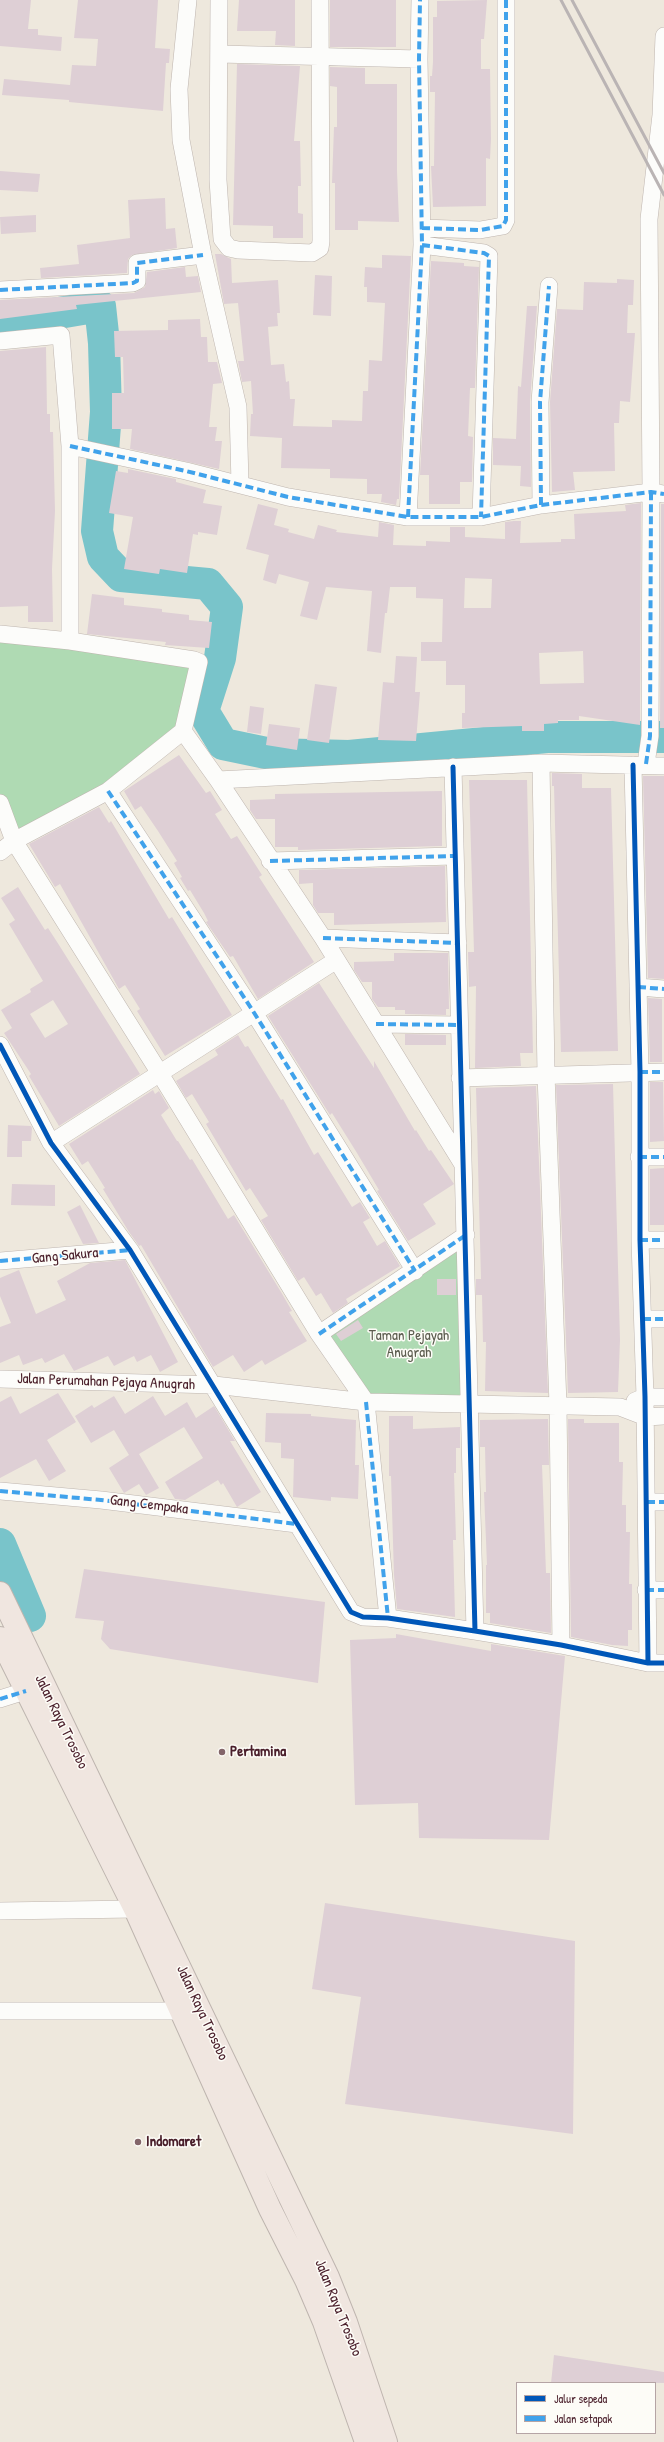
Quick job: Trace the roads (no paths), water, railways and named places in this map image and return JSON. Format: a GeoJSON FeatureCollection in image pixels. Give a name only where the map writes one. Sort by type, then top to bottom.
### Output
{"type":"FeatureCollection","features":[{"type":"Feature","properties":{"kind":"highway","name":"Jalan Raya Trosobo"},"geometry":{"type":"LineString","coordinates":[[0,1593],[34,1689],[180,2011],[209,2070],[270,2209],[324,2322],[366,2442]]}},
{"type":"Feature","properties":{"kind":"highway","name":"Jalan Raya Trosobo"},"geometry":{"type":"LineString","coordinates":[[0,1638],[34,1689],[126,1853],[328,2277],[346,2322],[386,2442]]}},
{"type":"Feature","properties":{"kind":"street"},"geometry":{"type":"LineString","coordinates":[[188,0],[179,89],[180,123],[203,255],[238,407],[240,484]]}},
{"type":"Feature","properties":{"kind":"street"},"geometry":{"type":"LineString","coordinates":[[219,0],[218,180],[220,233],[223,243],[229,248],[238,250],[312,253],[320,248],[321,240],[320,0]]}},
{"type":"Feature","properties":{"kind":"street"},"geometry":{"type":"LineString","coordinates":[[408,517],[422,236],[419,59],[420,0]]}},
{"type":"Feature","properties":{"kind":"street"},"geometry":{"type":"LineString","coordinates":[[422,236],[480,230],[502,226],[506,220],[506,0]]}},
{"type":"Feature","properties":{"kind":"street"},"geometry":{"type":"LineString","coordinates":[[0,1045],[51,1143],[130,1250],[214,1385],[349,1610],[356,1616],[388,1618],[475,1631],[656,1663],[646,1590],[646,1417],[640,1240],[640,1072],[638,987],[644,754],[658,493],[649,219],[662,117],[664,37]]}},
{"type":"Feature","properties":{"kind":"street"},"geometry":{"type":"LineString","coordinates":[[219,54],[419,59]]}},
{"type":"Feature","properties":{"kind":"street"},"geometry":{"type":"LineString","coordinates":[[422,236],[484,253],[489,256],[481,517]]}},
{"type":"Feature","properties":{"kind":"street"},"geometry":{"type":"LineString","coordinates":[[0,290],[133,283],[137,281],[137,263],[203,255]]}},
{"type":"Feature","properties":{"kind":"street"},"geometry":{"type":"LineString","coordinates":[[541,505],[540,402],[549,286]]}},
{"type":"Feature","properties":{"kind":"street"},"geometry":{"type":"LineString","coordinates":[[0,341],[61,335],[74,447],[70,641]]}},
{"type":"Feature","properties":{"kind":"street"},"geometry":{"type":"LineString","coordinates":[[74,447],[186,471],[288,497],[408,517],[481,517],[541,505],[658,493]]}},
{"type":"Feature","properties":{"kind":"street"},"geometry":{"type":"LineString","coordinates":[[0,634],[70,641],[197,660],[199,665],[183,731],[108,791],[14,842],[0,852]]}},
{"type":"Feature","properties":{"kind":"street"},"geometry":{"type":"LineString","coordinates":[[183,731],[218,780],[270,861],[323,938],[335,961],[464,1165]]}},
{"type":"Feature","properties":{"kind":"street"},"geometry":{"type":"LineString","coordinates":[[218,780],[541,763],[644,754],[664,766]]}},
{"type":"Feature","properties":{"kind":"street"},"geometry":{"type":"LineString","coordinates":[[541,763],[546,1074],[558,1405],[561,1645]]}},
{"type":"Feature","properties":{"kind":"street"},"geometry":{"type":"LineString","coordinates":[[453,767],[454,856],[458,943],[460,1078],[466,1235],[475,1631]]}},
{"type":"Feature","properties":{"kind":"street"},"geometry":{"type":"LineString","coordinates":[[108,791],[254,1011],[415,1271]]}},
{"type":"Feature","properties":{"kind":"street"},"geometry":{"type":"LineString","coordinates":[[0,803],[14,842],[159,1072],[320,1334],[366,1402],[388,1618]]}},
{"type":"Feature","properties":{"kind":"street"},"geometry":{"type":"LineString","coordinates":[[270,861],[454,856]]}},
{"type":"Feature","properties":{"kind":"street"},"geometry":{"type":"LineString","coordinates":[[323,938],[458,943]]}},
{"type":"Feature","properties":{"kind":"street"},"geometry":{"type":"LineString","coordinates":[[51,1143],[254,1011],[335,961]]}},
{"type":"Feature","properties":{"kind":"street"},"geometry":{"type":"LineString","coordinates":[[638,987],[664,989]]}},
{"type":"Feature","properties":{"kind":"street"},"geometry":{"type":"LineString","coordinates":[[376,1024],[459,1025]]}},
{"type":"Feature","properties":{"kind":"street"},"geometry":{"type":"LineString","coordinates":[[460,1078],[546,1074],[664,1072]]}},
{"type":"Feature","properties":{"kind":"street"},"geometry":{"type":"LineString","coordinates":[[639,1157],[664,1157]]}},
{"type":"Feature","properties":{"kind":"street"},"geometry":{"type":"LineString","coordinates":[[320,1334],[466,1235]]}},
{"type":"Feature","properties":{"kind":"street"},"geometry":{"type":"LineString","coordinates":[[640,1240],[664,1240]]}},
{"type":"Feature","properties":{"kind":"street","name":"Gang Sakura"},"geometry":{"type":"LineString","coordinates":[[0,1261],[130,1250]]}},
{"type":"Feature","properties":{"kind":"street"},"geometry":{"type":"LineString","coordinates":[[643,1319],[664,1319]]}},
{"type":"Feature","properties":{"kind":"street","name":"Jalan Perumahan Pejaya Anugrah"},"geometry":{"type":"LineString","coordinates":[[0,1379],[214,1385],[366,1402],[620,1407],[646,1417]]}},
{"type":"Feature","properties":{"kind":"street"},"geometry":{"type":"LineString","coordinates":[[645,1397],[664,1397]]}},
{"type":"Feature","properties":{"kind":"street","name":"Jalan Perumahan Pejaya Anugrah"},"geometry":{"type":"LineString","coordinates":[[620,1407],[645,1397]]}},
{"type":"Feature","properties":{"kind":"street"},"geometry":{"type":"LineString","coordinates":[[646,1417],[664,1416]]}},
{"type":"Feature","properties":{"kind":"street","name":"Gang Cempaka"},"geometry":{"type":"LineString","coordinates":[[0,1491],[101,1500],[297,1524]]}},
{"type":"Feature","properties":{"kind":"street"},"geometry":{"type":"LineString","coordinates":[[647,1502],[664,1502]]}},
{"type":"Feature","properties":{"kind":"street"},"geometry":{"type":"LineString","coordinates":[[646,1590],[664,1590]]}},
{"type":"Feature","properties":{"kind":"street"},"geometry":{"type":"LineString","coordinates":[[0,1699],[34,1689]]}},
{"type":"Feature","properties":{"kind":"street"},"geometry":{"type":"LineString","coordinates":[[0,1911],[135,1909]]}},
{"type":"Feature","properties":{"kind":"street"},"geometry":{"type":"LineString","coordinates":[[0,2011],[180,2011]]}},
{"type":"Feature","properties":{"kind":"waterway"},"geometry":{"type":"LineString","coordinates":[[0,323],[100,306],[104,343],[106,412],[97,531],[103,557],[121,576],[208,584],[227,607],[220,658],[203,711],[223,744],[271,754],[349,756],[547,737],[664,737]]}},
{"type":"Feature","properties":{"kind":"waterway"},"geometry":{"type":"LineString","coordinates":[[0,1544],[30,1616]]}},
{"type":"Feature","properties":{"kind":"railway"},"geometry":{"type":"LineString","coordinates":[[561,0],[664,195]]}},
{"type":"Feature","properties":{"kind":"railway"},"geometry":{"type":"LineString","coordinates":[[572,0],[664,173]]}},
{"type":"Feature","properties":{"kind":"place","name":"Pertamina"},"geometry":{"type":"Point","coordinates":[222,1752]}},
{"type":"Feature","properties":{"kind":"place","name":"Indomaret"},"geometry":{"type":"Point","coordinates":[138,2142]}},
{"type":"Feature","properties":{"kind":"park label","name":"Taman Pejayah Anugrah"},"geometry":{"type":"Point","coordinates":[409,1344]}}]}
